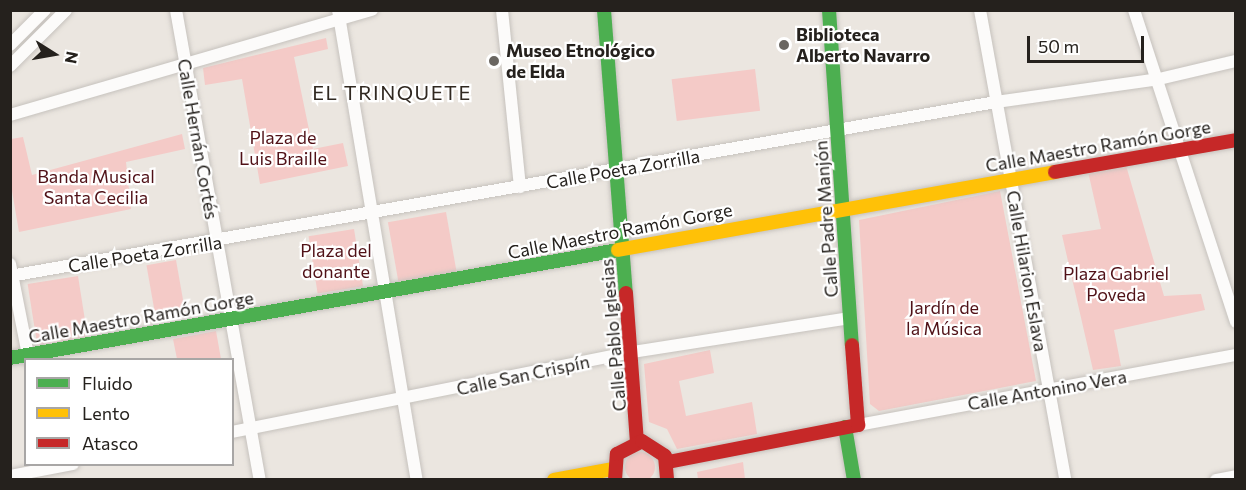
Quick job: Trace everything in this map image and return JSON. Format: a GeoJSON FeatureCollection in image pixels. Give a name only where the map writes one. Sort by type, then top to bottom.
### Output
{"type":"FeatureCollection","features":[{"type":"Feature","properties":{"kind":"street"},"geometry":{"type":"LineString","coordinates":[[10,45],[45,10]]}},
{"type":"Feature","properties":{"kind":"street"},"geometry":{"type":"LineString","coordinates":[[10,66],[66,10]]}},
{"type":"Feature","properties":{"kind":"street","name":"Calle Hernán Cortés"},"geometry":{"type":"LineString","coordinates":[[176,10],[260,480]]}},
{"type":"Feature","properties":{"kind":"street"},"geometry":{"type":"LineString","coordinates":[[10,115],[185,66],[339,15],[372,10]]}},
{"type":"Feature","properties":{"kind":"street"},"geometry":{"type":"LineString","coordinates":[[502,10],[520,187]]}},
{"type":"Feature","properties":{"kind":"street","name":"Calle Pablo Iglesias"},"geometry":{"type":"LineString","coordinates":[[604,10],[633,352],[637,442]]}},
{"type":"Feature","properties":{"kind":"street","name":"Calle Padre Manjón"},"geometry":{"type":"LineString","coordinates":[[829,10],[850,318],[854,480]]}},
{"type":"Feature","properties":{"kind":"street","name":"Calle Hilarion Eslava"},"geometry":{"type":"LineString","coordinates":[[980,10],[1065,480]]}},
{"type":"Feature","properties":{"kind":"street"},"geometry":{"type":"LineString","coordinates":[[1134,10],[1183,152],[1236,322]]}},
{"type":"Feature","properties":{"kind":"street"},"geometry":{"type":"LineString","coordinates":[[339,15],[417,480]]}},
{"type":"Feature","properties":{"kind":"street","name":"Calle Poeta Zorrilla"},"geometry":{"type":"LineString","coordinates":[[11,272],[216,242],[996,102],[1159,79],[1236,61]]}},
{"type":"Feature","properties":{"kind":"street","name":"Calle Maestro Ramón Gorge"},"geometry":{"type":"LineString","coordinates":[[10,358],[28,357],[1010,178],[1183,152],[1236,140]]}},
{"type":"Feature","properties":{"kind":"street"},"geometry":{"type":"LineString","coordinates":[[11,272],[28,357]]}},
{"type":"Feature","properties":{"kind":"street","name":"Calle San Crispín"},"geometry":{"type":"LineString","coordinates":[[234,432],[405,400],[633,352],[850,318]]}},
{"type":"Feature","properties":{"kind":"street","name":"Calle Antonino Vera"},"geometry":{"type":"LineString","coordinates":[[851,426],[1236,355]]}},
{"type":"Feature","properties":{"kind":"street"},"geometry":{"type":"LineString","coordinates":[[668,462],[851,426]]}},
{"type":"Feature","properties":{"kind":"street"},"geometry":{"type":"LineString","coordinates":[[554,480],[614,474],[617,454],[637,442],[655,445],[668,462],[667,480]]}},
{"type":"Feature","properties":{"kind":"street"},"geometry":{"type":"LineString","coordinates":[[10,476],[69,466]]}},
{"type":"Feature","properties":{"kind":"street"},"geometry":{"type":"LineString","coordinates":[[1216,480],[1236,476]]}},
{"type":"Feature","properties":{"kind":"green space","name":"Plaza de Luis Braille"},"geometry":{"type":"Polygon","coordinates":[[[326,38],[328,49],[294,57],[313,149],[343,143],[348,166],[260,184],[242,79],[205,85],[203,68],[326,38]]]}},
{"type":"Feature","properties":{"kind":"green space"},"geometry":{"type":"Polygon","coordinates":[[[755,69],[760,111],[677,121],[672,79],[755,69]]]}},
{"type":"Feature","properties":{"kind":"green space","name":"Banda Musical Santa Cecilia"},"geometry":{"type":"Polygon","coordinates":[[[182,134],[185,149],[126,162],[131,209],[19,232],[11,185],[11,139],[23,137],[32,175],[182,134]]]}},
{"type":"Feature","properties":{"kind":"green space","name":"Plaza Gabriel Poveda"},"geometry":{"type":"Polygon","coordinates":[[[1125,162],[1164,296],[1201,294],[1205,310],[1114,330],[1121,366],[1093,370],[1062,235],[1101,229],[1087,167],[1125,162]]]}},
{"type":"Feature","properties":{"kind":"green space","name":"Jardín de la Música"},"geometry":{"type":"Polygon","coordinates":[[[1000,191],[1036,381],[879,411],[870,404],[859,220],[1000,191]]]}},
{"type":"Feature","properties":{"kind":"green space"},"geometry":{"type":"Polygon","coordinates":[[[446,212],[457,273],[399,283],[388,222],[446,212]]]}},
{"type":"Feature","properties":{"kind":"green space","name":"Plaza del donante"},"geometry":{"type":"Polygon","coordinates":[[[354,229],[363,286],[318,293],[309,236],[354,229]]]}},
{"type":"Feature","properties":{"kind":"green space"},"geometry":{"type":"Polygon","coordinates":[[[176,260],[186,317],[157,322],[146,265],[176,260]]]}},
{"type":"Feature","properties":{"kind":"green space"},"geometry":{"type":"Polygon","coordinates":[[[78,276],[88,337],[37,345],[28,284],[78,276]]]}},
{"type":"Feature","properties":{"kind":"green space"},"geometry":{"type":"Polygon","coordinates":[[[216,331],[221,358],[177,358],[173,339],[216,331]]]}},
{"type":"Feature","properties":{"kind":"green space"},"geometry":{"type":"Polygon","coordinates":[[[710,350],[714,373],[679,381],[686,416],[752,402],[757,434],[677,449],[667,429],[649,422],[644,364],[710,350]]]}},
{"type":"Feature","properties":{"kind":"green space"},"geometry":{"type":"Polygon","coordinates":[[[640,452],[651,456],[655,467],[651,478],[640,482],[629,478],[625,467],[629,456],[640,452]]]}},
{"type":"Feature","properties":{"kind":"green space"},"geometry":{"type":"Polygon","coordinates":[[[743,462],[745,479],[698,479],[697,472],[743,462]]]}},
{"type":"Feature","properties":{"kind":"traffic: fast"},"geometry":{"type":"LineString","coordinates":[[604,10],[626,293]]}},
{"type":"Feature","properties":{"kind":"traffic: fast"},"geometry":{"type":"LineString","coordinates":[[829,10],[852,345]]}},
{"type":"Feature","properties":{"kind":"traffic: fast"},"geometry":{"type":"LineString","coordinates":[[10,358],[618,250]]}},
{"type":"Feature","properties":{"kind":"traffic: fast"},"geometry":{"type":"LineString","coordinates":[[845,427],[854,480]]}},
{"type":"Feature","properties":{"kind":"traffic: slow"},"geometry":{"type":"LineString","coordinates":[[618,250],[1055,172]]}},
{"type":"Feature","properties":{"kind":"traffic: slow"},"geometry":{"type":"LineString","coordinates":[[554,480],[612,469]]}},
{"type":"Feature","properties":{"kind":"traffic: jam"},"geometry":{"type":"LineString","coordinates":[[1055,172],[1236,140]]}},
{"type":"Feature","properties":{"kind":"traffic: jam"},"geometry":{"type":"LineString","coordinates":[[626,293],[637,442]]}},
{"type":"Feature","properties":{"kind":"traffic: jam"},"geometry":{"type":"LineString","coordinates":[[668,462],[858,425],[852,345]]}},
{"type":"Feature","properties":{"kind":"traffic: jam"},"geometry":{"type":"LineString","coordinates":[[615,480],[617,454],[642,441],[665,456],[667,480]]}},
{"type":"Feature","properties":{"kind":"place","name":"Biblioteca Alberto Navarro"},"geometry":{"type":"Point","coordinates":[784,45]}},
{"type":"Feature","properties":{"kind":"place","name":"Museo Etnológico de Elda"},"geometry":{"type":"Point","coordinates":[494,61]}},
{"type":"Feature","properties":{"kind":"district","name":"EL TRINQUETE"},"geometry":{"type":"Point","coordinates":[392,92]}}]}
